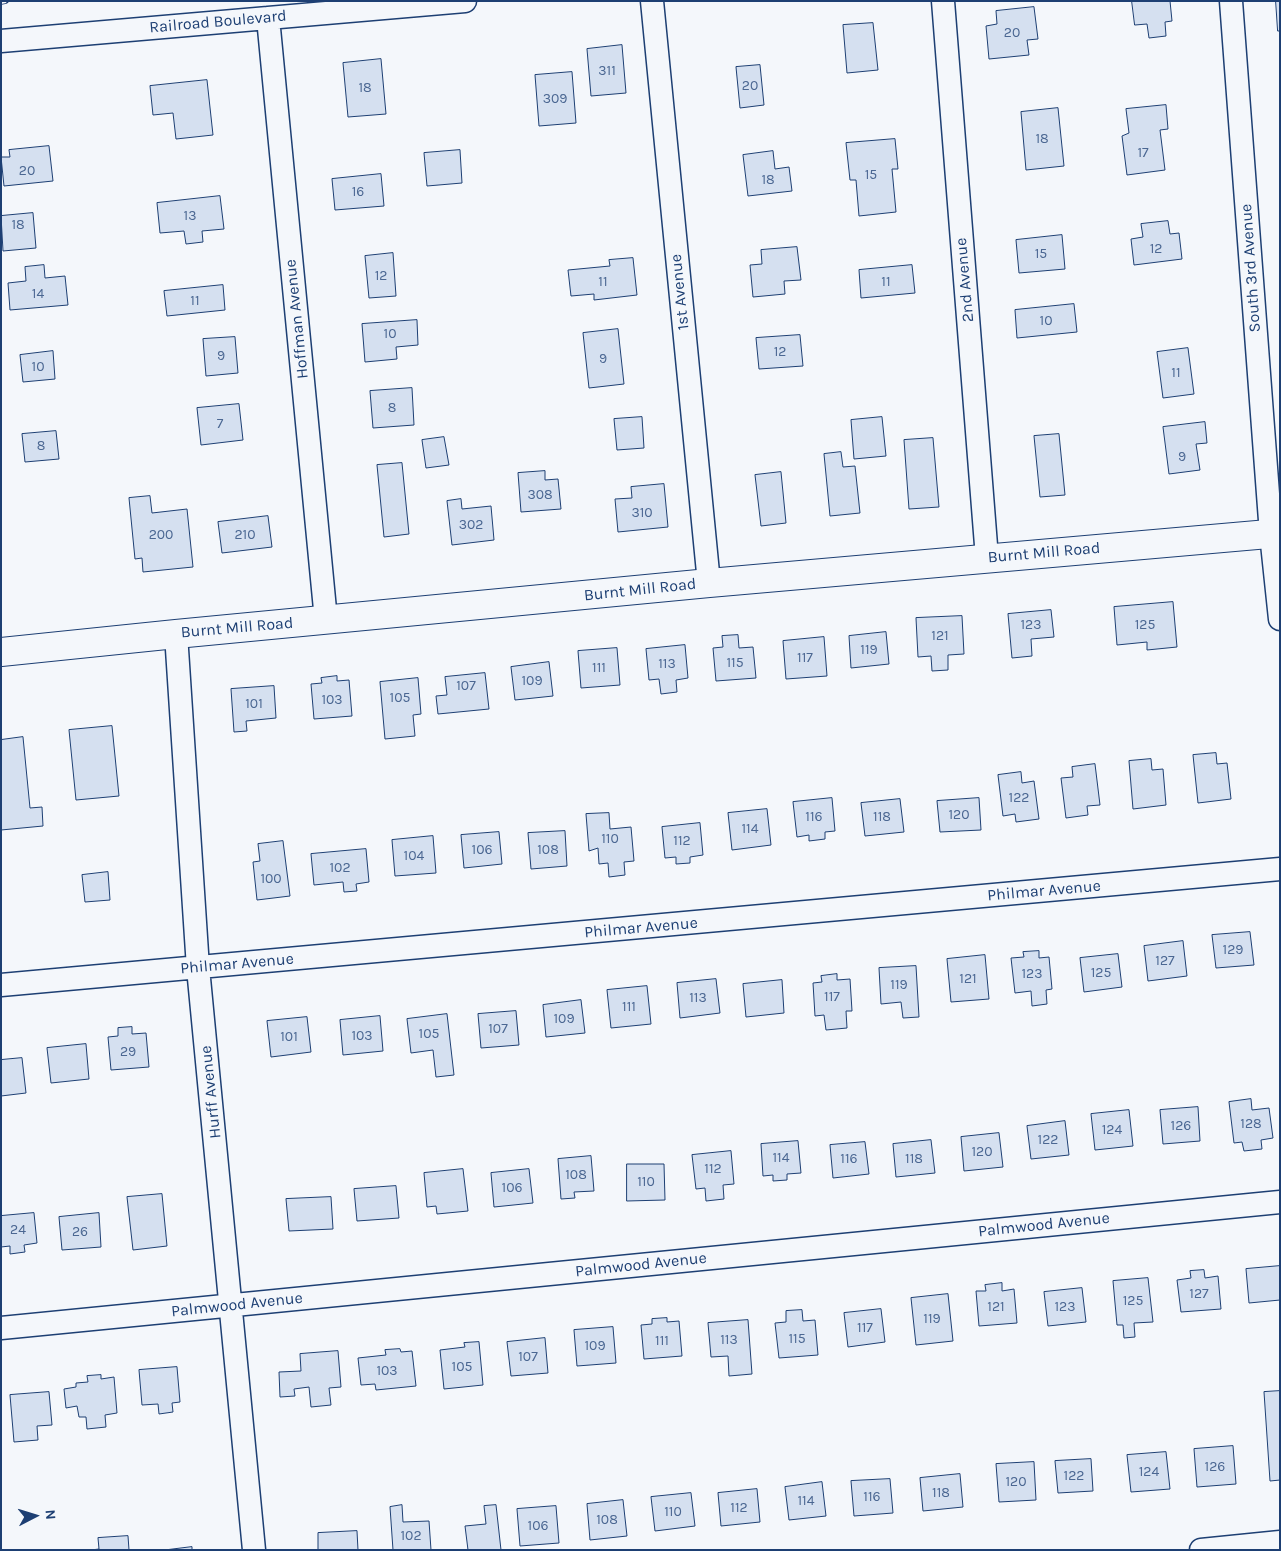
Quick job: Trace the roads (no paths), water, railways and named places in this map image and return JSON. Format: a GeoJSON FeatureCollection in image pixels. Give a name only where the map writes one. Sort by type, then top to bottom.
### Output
{"type":"FeatureCollection","features":[{"type":"Feature","properties":{"kind":"main road","name":"Burnt Mill Road"},"geometry":{"type":"LineString","coordinates":[[1,652],[709,583],[1276,533]]}},
{"type":"Feature","properties":{"kind":"street","name":"Railroad Boulevard"},"geometry":{"type":"LineString","coordinates":[[1,41],[465,1]]}},
{"type":"Feature","properties":{"kind":"street","name":"1st Avenue"},"geometry":{"type":"LineString","coordinates":[[652,1],[709,583]]}},
{"type":"Feature","properties":{"kind":"street","name":"2nd Avenue"},"geometry":{"type":"LineString","coordinates":[[942,1],[987,558]]}},
{"type":"Feature","properties":{"kind":"street","name":"South 3rd Avenue"},"geometry":{"type":"LineString","coordinates":[[1231,1],[1276,533],[1280,619]]}},
{"type":"Feature","properties":{"kind":"street","name":"Hoffman Avenue"},"geometry":{"type":"LineString","coordinates":[[268,18],[326,620]]}},
{"type":"Feature","properties":{"kind":"street","name":"Hurff Avenue"},"geometry":{"type":"LineString","coordinates":[[176,634],[198,968],[254,1550]]}},
{"type":"Feature","properties":{"kind":"street","name":"Philmar Avenue"},"geometry":{"type":"LineString","coordinates":[[1,985],[1280,869]]}},
{"type":"Feature","properties":{"kind":"street","name":"Palmwood Avenue"},"geometry":{"type":"LineString","coordinates":[[1,1328],[1280,1202]]}},
{"type":"Feature","properties":{"kind":"street"},"geometry":{"type":"LineString","coordinates":[[1201,1550],[1280,1542]]}},
{"type":"Feature","properties":{"kind":"railway"},"geometry":{"type":"LineString","coordinates":[[1,2],[6,1]]}}]}
